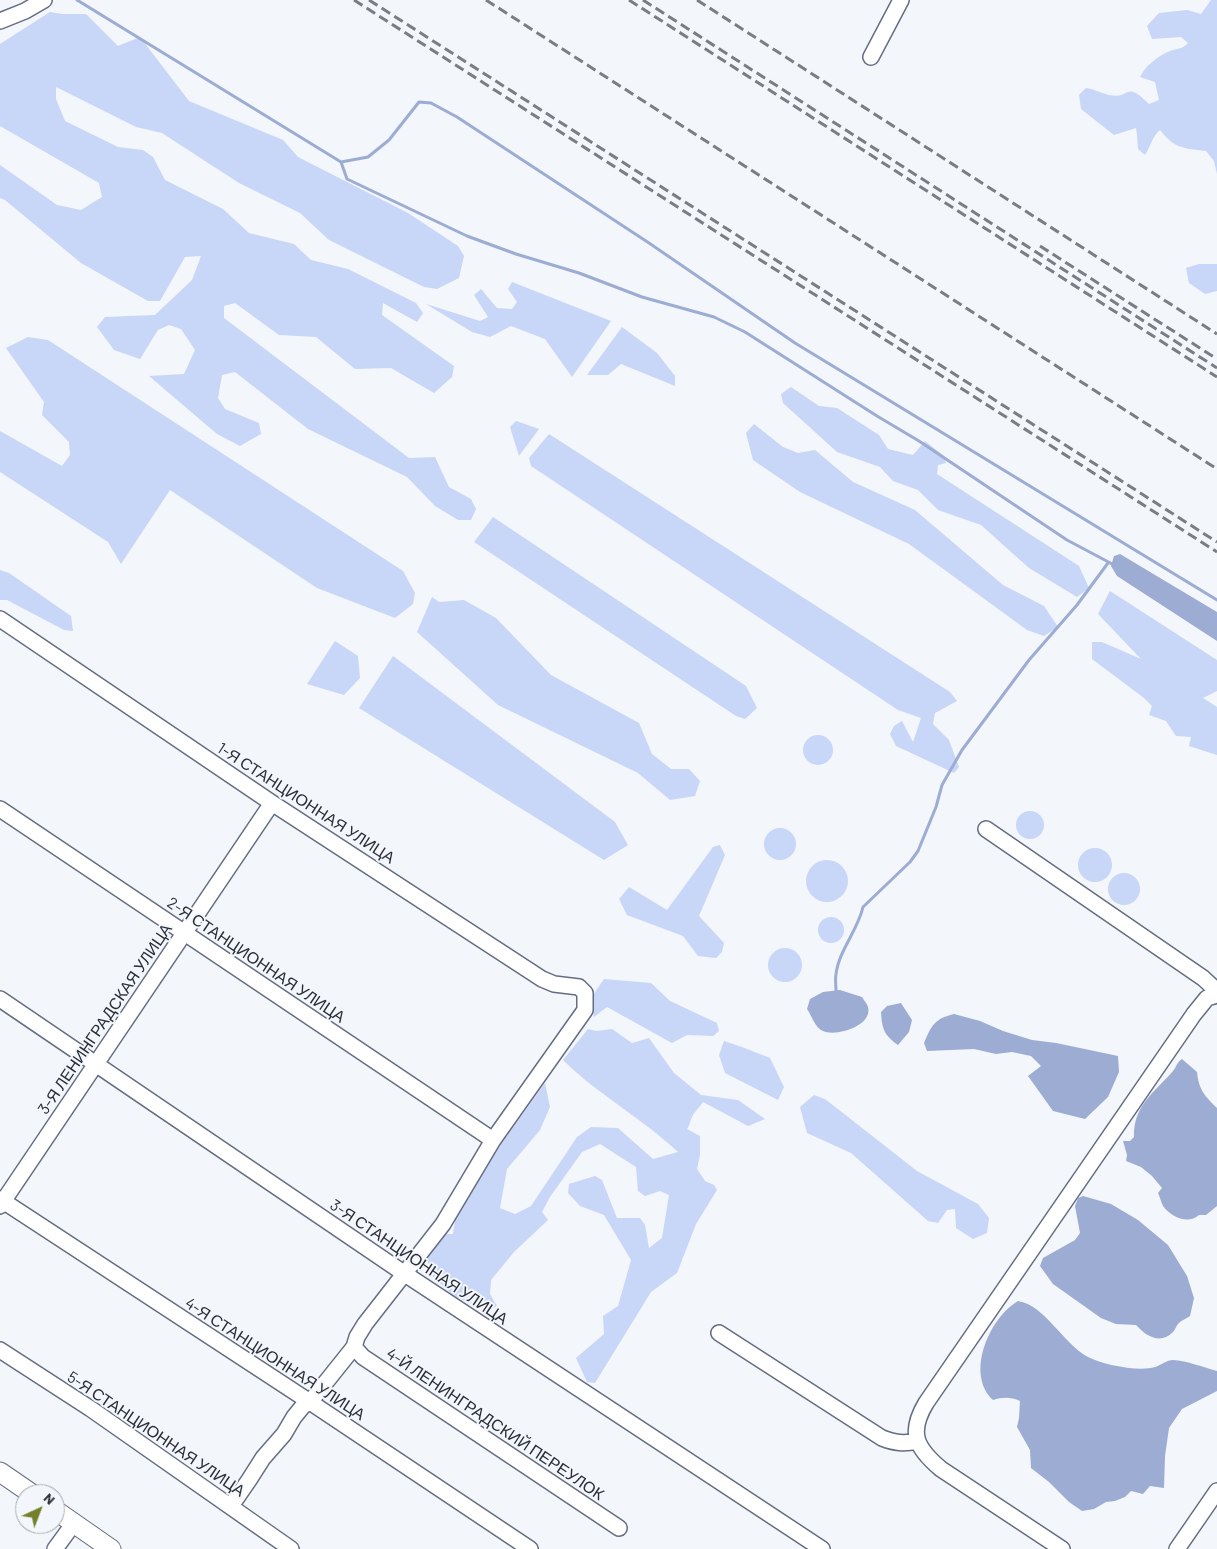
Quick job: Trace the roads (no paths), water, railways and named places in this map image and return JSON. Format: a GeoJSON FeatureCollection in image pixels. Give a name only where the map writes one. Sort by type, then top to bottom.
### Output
{"type":"FeatureCollection","features":[{"type":"Feature","properties":{"kind":"main road"},"geometry":{"type":"LineString","coordinates":[[0,1472],[17,1484]]}},
{"type":"Feature","properties":{"kind":"main road"},"geometry":{"type":"LineString","coordinates":[[65,1517],[111,1549]]}},
{"type":"Feature","properties":{"kind":"street"},"geometry":{"type":"LineString","coordinates":[[0,21],[25,11],[44,0]]}},
{"type":"Feature","properties":{"kind":"street"},"geometry":{"type":"LineString","coordinates":[[871,57],[901,0]]}},
{"type":"Feature","properties":{"kind":"street","name":"1-Я СТАНЦИОННАЯ УЛИЦА"},"geometry":{"type":"LineString","coordinates":[[0,619],[272,803],[542,979],[554,984],[579,987],[585,993],[584,1010],[493,1140]]}},
{"type":"Feature","properties":{"kind":"street","name":"3-Я ЛЕНИНГРАДСКАЯ УЛИЦА"},"geometry":{"type":"LineString","coordinates":[[1,1202],[272,803]]}},
{"type":"Feature","properties":{"kind":"street","name":"2-Я СТАНЦИОННАЯ УЛИЦА"},"geometry":{"type":"LineString","coordinates":[[0,810],[493,1140]]}},
{"type":"Feature","properties":{"kind":"street"},"geometry":{"type":"LineString","coordinates":[[986,829],[1203,978],[1217,993],[1207,998],[1199,1007],[926,1404],[917,1421],[916,1430],[921,1449],[941,1469],[1062,1549]]}},
{"type":"Feature","properties":{"kind":"street","name":"3-Я СТАНЦИОННАЯ УЛИЦА"},"geometry":{"type":"LineString","coordinates":[[0,999],[405,1274],[822,1549]]}},
{"type":"Feature","properties":{"kind":"street"},"geometry":{"type":"LineString","coordinates":[[231,1506],[262,1458],[284,1434],[294,1417],[303,1406],[310,1402],[354,1347],[357,1337],[365,1324],[443,1224],[493,1140]]}},
{"type":"Feature","properties":{"kind":"street","name":"4-Я СТАНЦИОННАЯ УЛИЦА"},"geometry":{"type":"LineString","coordinates":[[1,1202],[310,1402],[530,1549]]}},
{"type":"Feature","properties":{"kind":"street"},"geometry":{"type":"LineString","coordinates":[[719,1333],[882,1438],[894,1443],[908,1443],[918,1440]]}},
{"type":"Feature","properties":{"kind":"street","name":"4-Й ЛЕНИНГРАДСКИЙ ПЕРЕУЛОК"},"geometry":{"type":"LineString","coordinates":[[354,1347],[363,1357],[619,1528]]}},
{"type":"Feature","properties":{"kind":"street","name":"5-Я СТАНЦИОННАЯ УЛИЦА"},"geometry":{"type":"LineString","coordinates":[[0,1350],[91,1409],[291,1549]]}},
{"type":"Feature","properties":{"kind":"street"},"geometry":{"type":"LineString","coordinates":[[1177,1549],[1217,1491]]}},
{"type":"Feature","properties":{"kind":"street"},"geometry":{"type":"LineString","coordinates":[[55,1549],[74,1523]]}},
{"type":"Feature","properties":{"kind":"waterway"},"geometry":{"type":"LineString","coordinates":[[77,0],[341,162],[347,179],[467,236],[516,254],[579,273],[642,297],[714,317],[745,332],[919,441],[1067,540],[1116,566]]}},
{"type":"Feature","properties":{"kind":"waterway"},"geometry":{"type":"LineString","coordinates":[[341,162],[368,157],[389,140],[419,102],[431,103],[457,117],[649,243],[795,343],[1217,600]]}},
{"type":"Feature","properties":{"kind":"waterway"},"geometry":{"type":"LineString","coordinates":[[836,991],[838,965],[863,907],[910,862],[918,851],[936,807],[942,785],[962,750],[1029,660],[1077,605],[1108,563]]}},
{"type":"Feature","properties":{"kind":"railway"},"geometry":{"type":"LineString","coordinates":[[354,0],[1217,552]]}},
{"type":"Feature","properties":{"kind":"railway"},"geometry":{"type":"LineString","coordinates":[[369,0],[1217,542]]}},
{"type":"Feature","properties":{"kind":"railway"},"geometry":{"type":"LineString","coordinates":[[486,0],[1217,469]]}},
{"type":"Feature","properties":{"kind":"railway"},"geometry":{"type":"LineString","coordinates":[[629,0],[1217,377]]}},
{"type":"Feature","properties":{"kind":"railway"},"geometry":{"type":"LineString","coordinates":[[643,0],[1217,368]]}},
{"type":"Feature","properties":{"kind":"railway"},"geometry":{"type":"LineString","coordinates":[[697,0],[1217,334]]}},
{"type":"Feature","properties":{"kind":"railway"},"geometry":{"type":"LineString","coordinates":[[1040,246],[1217,359]]}}]}
